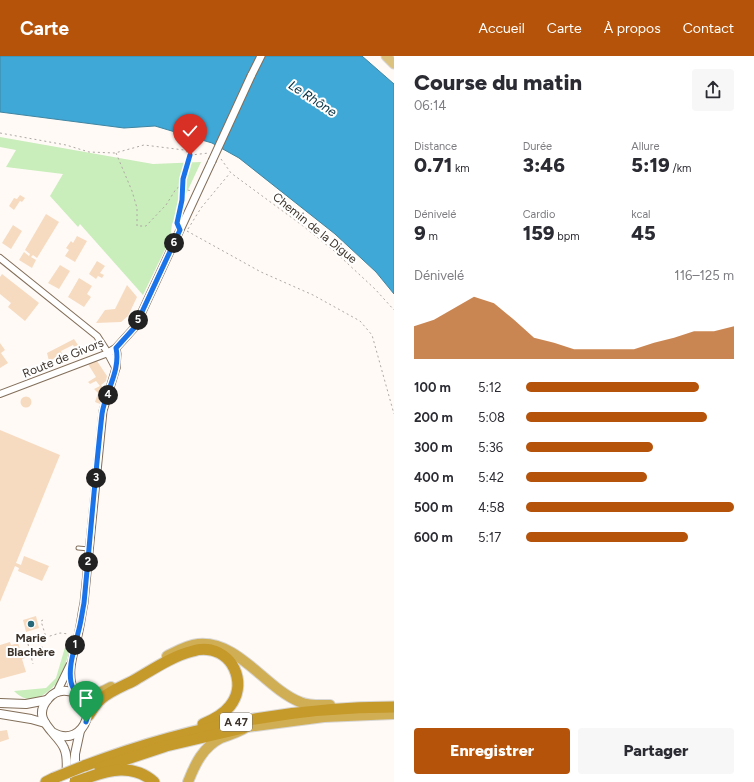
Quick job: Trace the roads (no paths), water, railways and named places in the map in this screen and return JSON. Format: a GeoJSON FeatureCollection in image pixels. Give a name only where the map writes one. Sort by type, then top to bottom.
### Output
{"type":"FeatureCollection","features":[{"type":"Feature","properties":{"kind":"highway"},"geometry":{"type":"LineString","coordinates":[[78,694],[98,694],[180,649],[194,644],[204,643],[227,649],[283,692],[304,703],[319,705],[394,706]]}},
{"type":"Feature","properties":{"kind":"highway"},"geometry":{"type":"LineString","coordinates":[[88,716],[104,697],[181,655],[197,649],[206,649],[217,652],[227,659],[235,670],[238,680],[236,696],[229,708],[218,717],[209,721],[146,744]]}},
{"type":"Feature","properties":{"kind":"highway","name":"A 47"},"geometry":{"type":"LineString","coordinates":[[80,777],[146,744],[208,728],[269,716],[317,710],[394,706]]}},
{"type":"Feature","properties":{"kind":"highway","name":"A 47"},"geometry":{"type":"LineString","coordinates":[[58,781],[80,777],[166,746],[247,727],[317,718],[394,714]]}},
{"type":"Feature","properties":{"kind":"highway"},"geometry":{"type":"LineString","coordinates":[[188,782],[198,759],[209,746],[216,741],[247,727]]}},
{"type":"Feature","properties":{"kind":"highway"},"geometry":{"type":"LineString","coordinates":[[80,777],[107,771],[124,770],[139,772],[154,782]]}},
{"type":"Feature","properties":{"kind":"main road"},"geometry":{"type":"LineString","coordinates":[[386,56],[394,64]]}},
{"type":"Feature","properties":{"kind":"main road"},"geometry":{"type":"LineString","coordinates":[[391,56],[394,59]]}},
{"type":"Feature","properties":{"kind":"main road"},"geometry":{"type":"LineString","coordinates":[[44,723],[42,711],[47,700],[57,692],[64,691],[78,694],[86,705],[88,716],[80,731],[75,754],[80,777]]}},
{"type":"Feature","properties":{"kind":"main road"},"geometry":{"type":"LineString","coordinates":[[0,703],[26,704],[47,700]]}},
{"type":"Feature","properties":{"kind":"main road"},"geometry":{"type":"LineString","coordinates":[[0,714],[31,719],[44,723],[52,732],[63,746],[66,753],[58,781]]}},
{"type":"Feature","properties":{"kind":"main road"},"geometry":{"type":"LineString","coordinates":[[52,732],[66,736],[80,731]]}},
{"type":"Feature","properties":{"kind":"street","name":"Route de Givors"},"geometry":{"type":"LineString","coordinates":[[0,394],[108,353],[116,348],[135,327],[260,56]]}},
{"type":"Feature","properties":{"kind":"street"},"geometry":{"type":"LineString","coordinates":[[0,258],[96,336],[116,368]]}},
{"type":"Feature","properties":{"kind":"street"},"geometry":{"type":"LineString","coordinates":[[57,692],[70,665],[79,632],[84,603],[102,411],[116,368],[116,348]]}},
{"type":"Feature","properties":{"kind":"street"},"geometry":{"type":"LineString","coordinates":[[70,665],[71,684],[78,694]]}},
{"type":"Feature","properties":{"kind":"lane"},"geometry":{"type":"LineString","coordinates":[[78,548],[89,549]]}},
{"type":"Feature","properties":{"kind":"water","name":"Le Rhône"},"geometry":{"type":"Polygon","coordinates":[[[0,56],[362,56],[394,84],[394,294],[376,272],[335,234],[239,158],[212,143],[155,126],[124,128],[0,112],[0,56]]]}},
{"type":"Feature","properties":{"kind":"place","name":"Marie Blachère"},"geometry":{"type":"Point","coordinates":[31,624]}}]}
